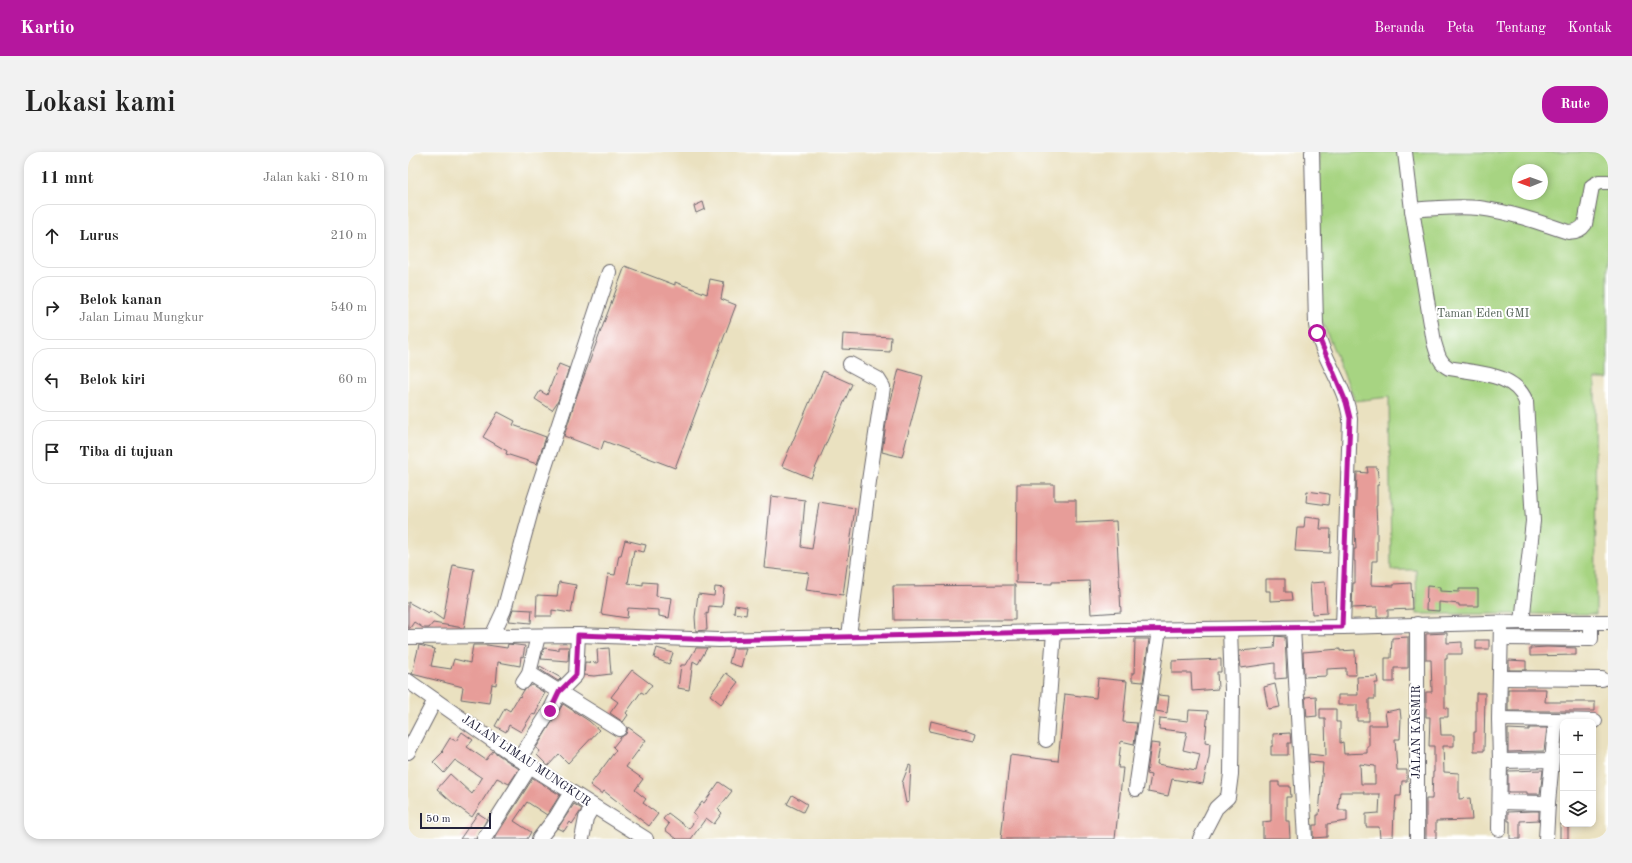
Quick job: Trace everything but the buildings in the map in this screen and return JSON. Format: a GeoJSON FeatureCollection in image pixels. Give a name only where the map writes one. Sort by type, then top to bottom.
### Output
{"type":"FeatureCollection","features":[{"type":"Feature","properties":{"kind":"street"},"geometry":{"type":"LineString","coordinates":[[1312,152],[1316,325],[1319,340],[1346,402],[1350,418],[1342,627]]}},
{"type":"Feature","properties":{"kind":"street"},"geometry":{"type":"LineString","coordinates":[[1405,152],[1412,210],[1434,342],[1442,362],[1449,368],[1503,379],[1518,387],[1526,402],[1533,520],[1514,638],[1501,678],[1499,719],[1499,829]]}},
{"type":"Feature","properties":{"kind":"street"},"geometry":{"type":"LineString","coordinates":[[1412,210],[1444,207],[1478,208],[1512,214],[1568,232],[1573,232],[1582,229],[1585,224],[1592,186],[1599,182],[1608,182]]}},
{"type":"Feature","properties":{"kind":"street"},"geometry":{"type":"LineString","coordinates":[[492,636],[504,610],[534,500],[609,272]]}},
{"type":"Feature","properties":{"kind":"street"},"geometry":{"type":"LineString","coordinates":[[849,636],[868,480],[883,387],[878,379],[850,364]]}},
{"type":"Feature","properties":{"kind":"street"},"geometry":{"type":"LineString","coordinates":[[1514,638],[1516,622]]}},
{"type":"Feature","properties":{"kind":"street"},"geometry":{"type":"LineString","coordinates":[[1514,638],[1581,639],[1586,622]]}},
{"type":"Feature","properties":{"kind":"street"},"geometry":{"type":"LineString","coordinates":[[408,637],[578,635],[719,640],[849,636],[1342,627],[1417,624],[1608,622]]}},
{"type":"Feature","properties":{"kind":"street","name":"JALAN KASMIR"},"geometry":{"type":"LineString","coordinates":[[1417,624],[1417,839]]}},
{"type":"Feature","properties":{"kind":"street"},"geometry":{"type":"LineString","coordinates":[[1293,628],[1305,839]]}},
{"type":"Feature","properties":{"kind":"street"},"geometry":{"type":"LineString","coordinates":[[1200,839],[1216,808],[1228,797],[1231,774],[1232,690],[1230,629]]}},
{"type":"Feature","properties":{"kind":"street"},"geometry":{"type":"LineString","coordinates":[[1136,789],[1159,630]]}},
{"type":"Feature","properties":{"kind":"street"},"geometry":{"type":"LineString","coordinates":[[1046,740],[1054,632]]}},
{"type":"Feature","properties":{"kind":"street"},"geometry":{"type":"LineString","coordinates":[[484,839],[525,762],[559,692],[576,675],[578,635]]}},
{"type":"Feature","properties":{"kind":"street"},"geometry":{"type":"LineString","coordinates":[[538,636],[526,677],[559,692],[619,729]]}},
{"type":"Feature","properties":{"kind":"street"},"geometry":{"type":"LineString","coordinates":[[1501,678],[1602,679]]}},
{"type":"Feature","properties":{"kind":"street","name":"JALAN LIMAU MUNGKUR"},"geometry":{"type":"LineString","coordinates":[[408,681],[525,762],[646,839]]}},
{"type":"Feature","properties":{"kind":"street"},"geometry":{"type":"LineString","coordinates":[[408,752],[435,700]]}},
{"type":"Feature","properties":{"kind":"street"},"geometry":{"type":"LineString","coordinates":[[1499,719],[1560,720]]}},
{"type":"Feature","properties":{"kind":"street"},"geometry":{"type":"LineString","coordinates":[[1546,839],[1551,760],[1556,720]]}},
{"type":"Feature","properties":{"kind":"street"},"geometry":{"type":"LineString","coordinates":[[1500,762],[1551,760]]}},
{"type":"Feature","properties":{"kind":"street"},"geometry":{"type":"LineString","coordinates":[[539,839],[556,817],[571,792]]}},
{"type":"Feature","properties":{"kind":"street"},"geometry":{"type":"LineString","coordinates":[[1500,802],[1548,802]]}},
{"type":"Feature","properties":{"kind":"street"},"geometry":{"type":"LineString","coordinates":[[582,839],[586,818],[593,806]]}},
{"type":"Feature","properties":{"kind":"green space","name":"Taman Eden GMI"},"geometry":{"type":"Polygon","coordinates":[[[1319,152],[1608,152],[1608,379],[1595,379],[1596,614],[1417,614],[1416,570],[1391,570],[1389,397],[1355,401],[1319,314],[1319,152]]]}},
{"type":"Feature","properties":{"kind":"route"},"geometry":{"type":"LineString","coordinates":[[550,711],[559,692],[576,675],[578,635],[719,640],[1124,630],[1342,627],[1350,418],[1346,402],[1317,333]]}}]}
